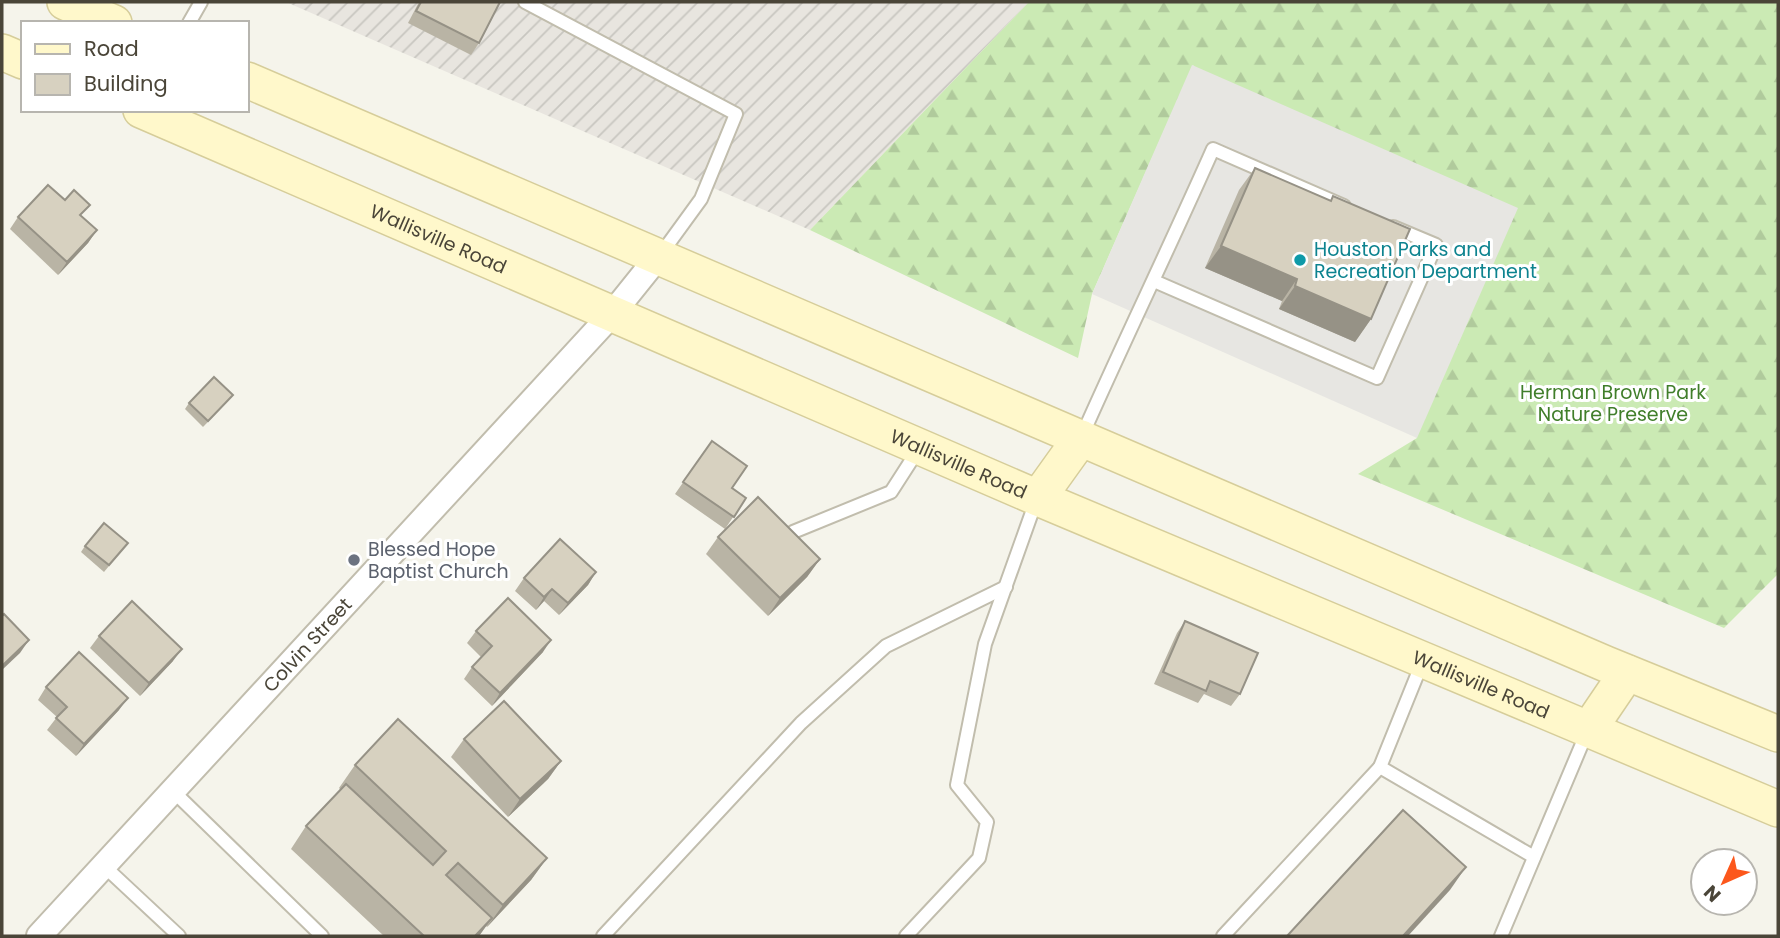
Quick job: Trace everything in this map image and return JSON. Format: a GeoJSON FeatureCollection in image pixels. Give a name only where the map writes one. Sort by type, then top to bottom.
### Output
{"type":"FeatureCollection","features":[{"type":"Feature","properties":{"kind":"main road"},"geometry":{"type":"LineString","coordinates":[[65,2],[109,21]]}},
{"type":"Feature","properties":{"kind":"main road"},"geometry":{"type":"LineString","coordinates":[[2,52],[21,60]]}},
{"type":"Feature","properties":{"kind":"main road"},"geometry":{"type":"LineString","coordinates":[[248,80],[1627,673],[1778,734]]}},
{"type":"Feature","properties":{"kind":"main road","name":"Wallisville Road"},"geometry":{"type":"LineString","coordinates":[[145,112],[1038,498],[1778,809]]}},
{"type":"Feature","properties":{"kind":"main road"},"geometry":{"type":"LineString","coordinates":[[1038,498],[1081,439]]}},
{"type":"Feature","properties":{"kind":"main road"},"geometry":{"type":"LineString","coordinates":[[1589,729],[1627,673]]}},
{"type":"Feature","properties":{"kind":"street","name":"Colvin Street"},"geometry":{"type":"LineString","coordinates":[[39,936],[612,314],[657,258]]}},
{"type":"Feature","properties":{"kind":"lane"},"geometry":{"type":"LineString","coordinates":[[190,21],[201,2]]}},
{"type":"Feature","properties":{"kind":"lane"},"geometry":{"type":"LineString","coordinates":[[525,2],[736,114],[701,199],[657,258]]}},
{"type":"Feature","properties":{"kind":"lane"},"geometry":{"type":"LineString","coordinates":[[1081,439],[1213,149],[1362,213]]}},
{"type":"Feature","properties":{"kind":"lane"},"geometry":{"type":"LineString","coordinates":[[1154,281],[1377,378],[1436,246],[1386,224]]}},
{"type":"Feature","properties":{"kind":"lane"},"geometry":{"type":"LineString","coordinates":[[793,532],[891,492],[920,447]]}},
{"type":"Feature","properties":{"kind":"lane"},"geometry":{"type":"LineString","coordinates":[[906,936],[979,858],[986,822],[957,785],[985,644],[1038,498]]}},
{"type":"Feature","properties":{"kind":"lane"},"geometry":{"type":"LineString","coordinates":[[603,936],[801,723],[886,646],[1006,587]]}},
{"type":"Feature","properties":{"kind":"lane"},"geometry":{"type":"LineString","coordinates":[[1223,936],[1380,768],[1424,659]]}},
{"type":"Feature","properties":{"kind":"lane"},"geometry":{"type":"LineString","coordinates":[[1501,936],[1589,729]]}},
{"type":"Feature","properties":{"kind":"lane"},"geometry":{"type":"LineString","coordinates":[[1380,768],[1534,857]]}},
{"type":"Feature","properties":{"kind":"lane"},"geometry":{"type":"LineString","coordinates":[[173,791],[322,936]]}},
{"type":"Feature","properties":{"kind":"lane"},"geometry":{"type":"LineString","coordinates":[[104,866],[179,936]]}},
{"type":"Feature","properties":{"kind":"shaded area"},"geometry":{"type":"Polygon","coordinates":[[[286,2],[1029,2],[810,230],[286,2]]]}},
{"type":"Feature","properties":{"kind":"shaded area"},"geometry":{"type":"Polygon","coordinates":[[[1192,65],[1518,208],[1417,438],[1092,294],[1192,65]]]}},
{"type":"Feature","properties":{"kind":"green space","name":"Herman Brown Park Nature Preserve"},"geometry":{"type":"Polygon","coordinates":[[[1029,2],[1778,2],[1778,574],[1724,628],[1358,474],[1417,438],[1193,65],[1092,294],[1078,358],[810,230],[1029,2]]]}},
{"type":"Feature","properties":{"kind":"building"},"geometry":{"type":"Polygon","coordinates":[[[421,2],[500,2],[479,43],[416,11],[421,2]]]}},
{"type":"Feature","properties":{"kind":"building","name":"Houston Parks and Recreation Department"},"geometry":{"type":"Polygon","coordinates":[[[1255,168],[1331,201],[1333,196],[1410,229],[1371,319],[1295,286],[1297,279],[1221,246],[1255,168]]]}},
{"type":"Feature","properties":{"kind":"building"},"geometry":{"type":"Polygon","coordinates":[[[48,185],[65,200],[74,190],[90,205],[80,215],[97,230],[67,262],[18,217],[48,185]]]}},
{"type":"Feature","properties":{"kind":"building"},"geometry":{"type":"Polygon","coordinates":[[[214,377],[233,395],[208,421],[189,403],[214,377]]]}},
{"type":"Feature","properties":{"kind":"building"},"geometry":{"type":"Polygon","coordinates":[[[712,441],[747,466],[732,488],[746,498],[734,517],[683,482],[712,441]]]}},
{"type":"Feature","properties":{"kind":"building"},"geometry":{"type":"Polygon","coordinates":[[[758,497],[820,559],[780,598],[718,537],[758,497]]]}},
{"type":"Feature","properties":{"kind":"building"},"geometry":{"type":"Polygon","coordinates":[[[104,523],[128,543],[109,565],[85,546],[104,523]]]}},
{"type":"Feature","properties":{"kind":"building"},"geometry":{"type":"Polygon","coordinates":[[[560,539],[596,572],[568,603],[552,589],[544,597],[524,578],[560,539]]]}},
{"type":"Feature","properties":{"kind":"building"},"geometry":{"type":"Polygon","coordinates":[[[508,598],[551,640],[500,693],[472,667],[492,646],[476,631],[508,598]]]}},
{"type":"Feature","properties":{"kind":"building"},"geometry":{"type":"Polygon","coordinates":[[[132,601],[182,649],[149,683],[99,636],[132,601]]]}},
{"type":"Feature","properties":{"kind":"building"},"geometry":{"type":"Polygon","coordinates":[[[4,614],[29,640],[2,666],[2,616],[4,614]]]}},
{"type":"Feature","properties":{"kind":"building"},"geometry":{"type":"Polygon","coordinates":[[[1185,621],[1258,653],[1240,694],[1210,681],[1206,691],[1163,672],[1185,621]]]}},
{"type":"Feature","properties":{"kind":"building"},"geometry":{"type":"Polygon","coordinates":[[[79,652],[128,698],[84,744],[56,718],[67,707],[46,687],[79,652]]]}},
{"type":"Feature","properties":{"kind":"building"},"geometry":{"type":"Polygon","coordinates":[[[504,701],[561,761],[520,799],[464,739],[504,701]]]}},
{"type":"Feature","properties":{"kind":"building"},"geometry":{"type":"Polygon","coordinates":[[[398,719],[547,858],[503,905],[458,863],[446,875],[492,918],[475,936],[424,936],[306,826],[346,784],[433,865],[446,851],[355,765],[398,719]]]}},
{"type":"Feature","properties":{"kind":"building"},"geometry":{"type":"Polygon","coordinates":[[[1403,810],[1466,867],[1403,936],[1287,936],[1403,810]]]}},
{"type":"Feature","properties":{"kind":"place","name":"Houston Parks and Recreation Department"},"geometry":{"type":"Point","coordinates":[1300,260]}},
{"type":"Feature","properties":{"kind":"place","name":"Blessed Hope Baptist Church"},"geometry":{"type":"Point","coordinates":[354,560]}}]}
